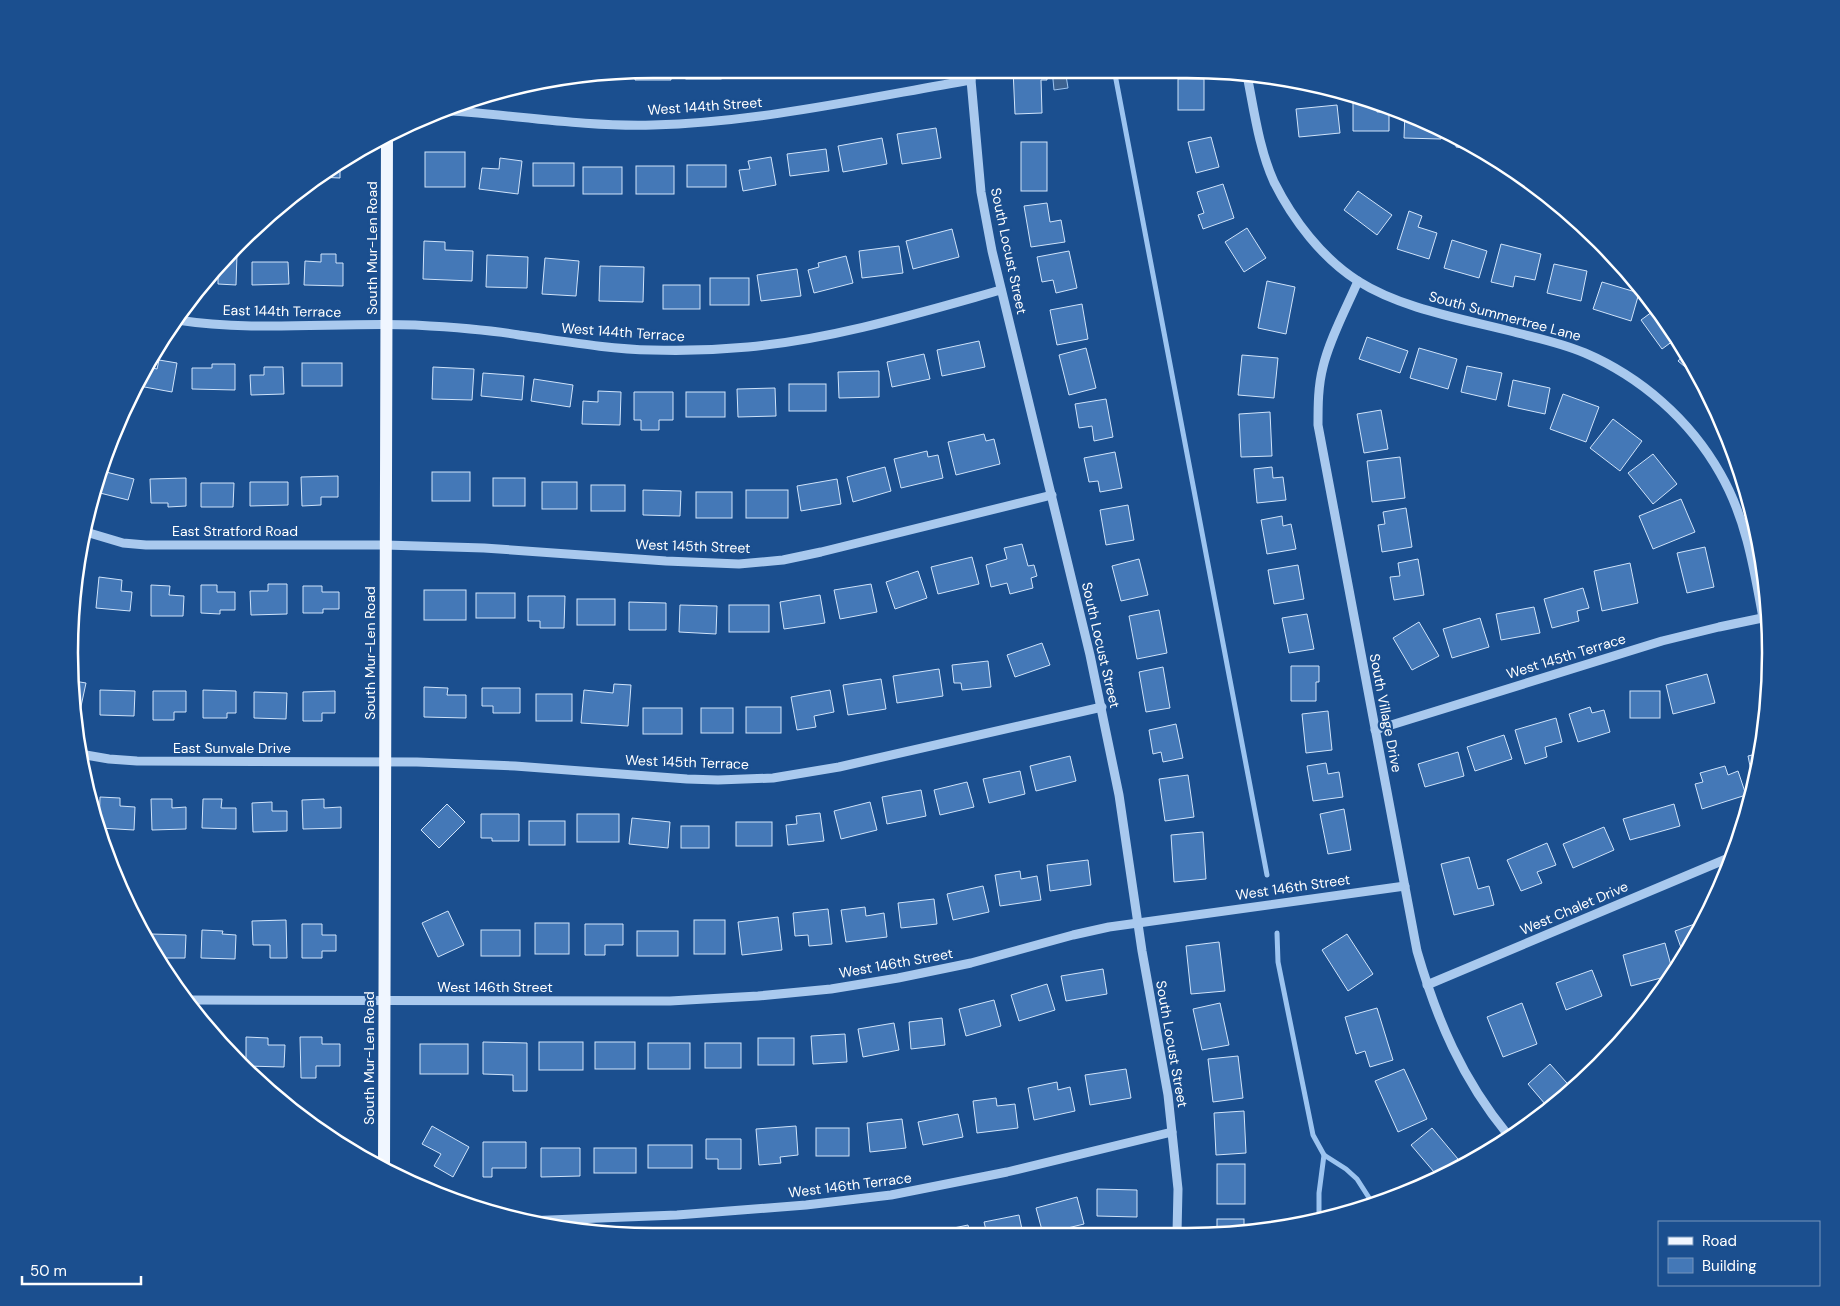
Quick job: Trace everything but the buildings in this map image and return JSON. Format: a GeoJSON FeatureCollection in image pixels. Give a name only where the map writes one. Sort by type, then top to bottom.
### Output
{"type":"FeatureCollection","features":[{"type":"Feature","properties":{"kind":"main road","name":"South Mur-Len Road"},"geometry":{"type":"LineString","coordinates":[[384,1161],[387,143]]}},
{"type":"Feature","properties":{"kind":"street","name":"West 144th Street"},"geometry":{"type":"LineString","coordinates":[[460,111],[571,122],[650,125],[704,123],[770,115],[971,80]]}},
{"type":"Feature","properties":{"kind":"street","name":"South Locust Street"},"geometry":{"type":"LineString","coordinates":[[971,80],[981,192],[992,251],[1102,707],[1119,795],[1142,951],[1168,1094],[1178,1189],[1177,1228]]}},
{"type":"Feature","properties":{"kind":"street","name":"South Summertree Lane"},"geometry":{"type":"LineString","coordinates":[[1249,81],[1261,143],[1273,180],[1289,209],[1312,240],[1334,262],[1358,281],[1406,303],[1584,352],[1620,370],[1645,388],[1682,421],[1703,447],[1720,473],[1734,501],[1744,529],[1759,589]]}},
{"type":"Feature","properties":{"kind":"street","name":"South Village Drive"},"geometry":{"type":"LineString","coordinates":[[1358,281],[1322,369],[1318,397],[1318,425],[1417,951],[1427,985],[1455,1055],[1490,1114],[1506,1133]]}},
{"type":"Feature","properties":{"kind":"street","name":"West 144th Terrace"},"geometry":{"type":"LineString","coordinates":[[387,326],[464,328],[602,347],[700,351],[749,347],[830,334],[930,310],[1001,290]]}},
{"type":"Feature","properties":{"kind":"street","name":"East 144th Terrace"},"geometry":{"type":"LineString","coordinates":[[183,321],[236,325],[387,326]]}},
{"type":"Feature","properties":{"kind":"street","name":"West 145th Street"},"geometry":{"type":"LineString","coordinates":[[386,545],[484,548],[666,561],[739,564],[783,560],[821,552],[1052,495]]}},
{"type":"Feature","properties":{"kind":"street","name":"East Stratford Road"},"geometry":{"type":"LineString","coordinates":[[91,533],[123,542],[146,545],[386,545]]}},
{"type":"Feature","properties":{"kind":"street","name":"West 145th Terrace"},"geometry":{"type":"LineString","coordinates":[[1375,730],[1662,641],[1761,619]]}},
{"type":"Feature","properties":{"kind":"street","name":"West 145th Terrace"},"geometry":{"type":"LineString","coordinates":[[385,762],[515,766],[687,779],[773,778],[839,767],[1102,707]]}},
{"type":"Feature","properties":{"kind":"street","name":"East Sunvale Drive"},"geometry":{"type":"LineString","coordinates":[[87,755],[137,761],[385,762]]}},
{"type":"Feature","properties":{"kind":"street","name":"West Chalet Drive"},"geometry":{"type":"LineString","coordinates":[[1427,985],[1724,860]]}},
{"type":"Feature","properties":{"kind":"street","name":"West 146th Street"},"geometry":{"type":"LineString","coordinates":[[194,1000],[670,1001],[767,995],[830,989],[898,978],[971,963],[1072,934],[1139,922],[1405,886]]}},
{"type":"Feature","properties":{"kind":"street","name":"West 146th Terrace"},"geometry":{"type":"LineString","coordinates":[[556,1220],[677,1215],[806,1205],[891,1195],[1007,1172],[1172,1132]]}},
{"type":"Feature","properties":{"kind":"water"},"geometry":{"type":"Polygon","coordinates":[[[1053,78],[1066,78],[1068,88],[1054,90],[1053,78]]]}},
{"type":"Feature","properties":{"kind":"waterway"},"geometry":{"type":"LineString","coordinates":[[1116,78],[1267,875]]}},
{"type":"Feature","properties":{"kind":"waterway"},"geometry":{"type":"LineString","coordinates":[[1277,933],[1278,962],[1313,1135],[1324,1155],[1346,1169],[1357,1179],[1370,1199]]}},
{"type":"Feature","properties":{"kind":"waterway"},"geometry":{"type":"LineString","coordinates":[[1319,1213],[1319,1193],[1324,1155]]}}]}
